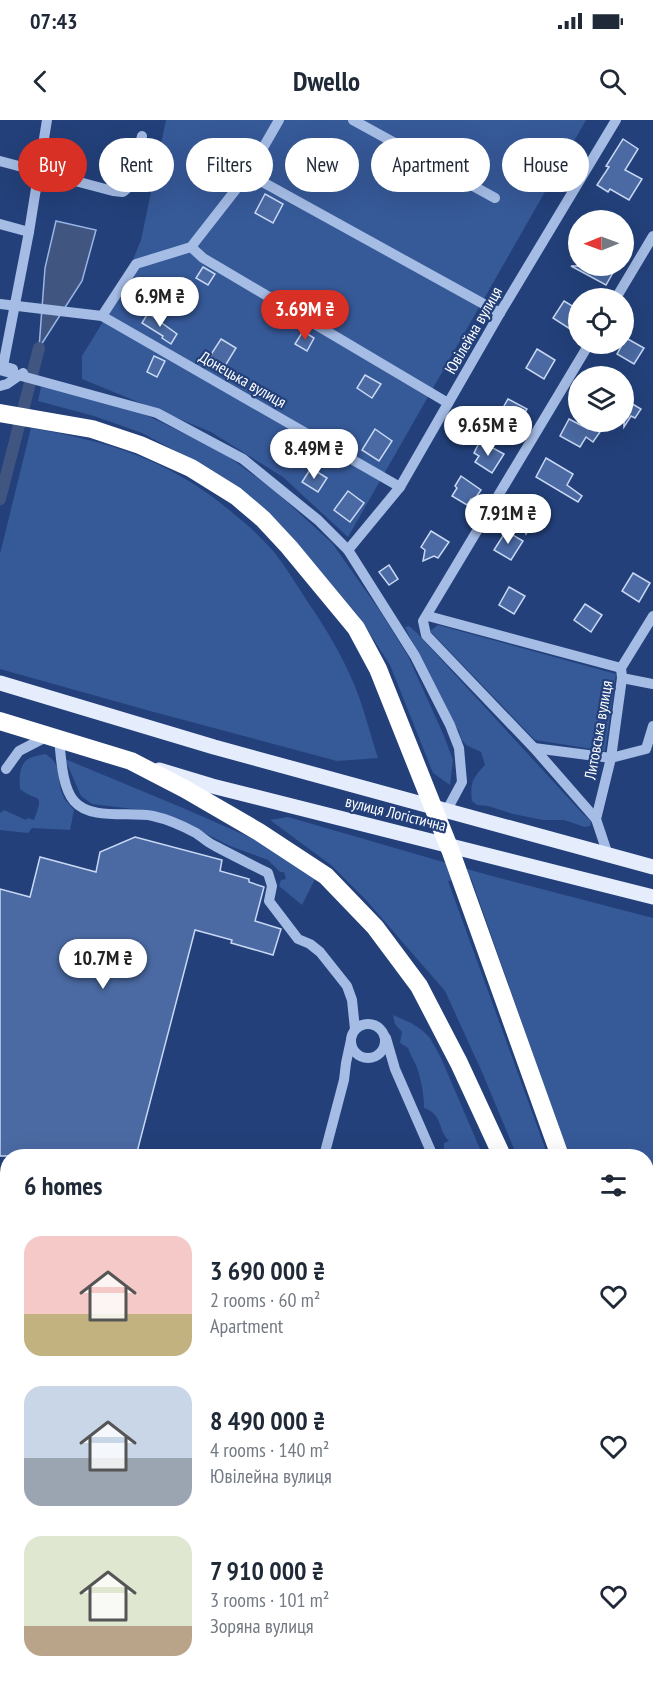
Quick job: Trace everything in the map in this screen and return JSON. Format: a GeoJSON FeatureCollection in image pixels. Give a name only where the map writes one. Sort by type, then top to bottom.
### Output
{"type":"FeatureCollection","features":[{"type":"Feature","properties":{"kind":"highway"},"geometry":{"type":"LineString","coordinates":[[2,413],[92,429],[141,445],[191,468],[236,496],[263,519],[356,628],[378,669],[451,852],[557,1149]]}},
{"type":"Feature","properties":{"kind":"highway"},"geometry":{"type":"LineString","coordinates":[[0,721],[131,761],[259,832],[326,876],[375,927],[419,986],[459,1063],[499,1149]]}},
{"type":"Feature","properties":{"kind":"main road"},"geometry":{"type":"LineString","coordinates":[[0,683],[214,747],[653,867]]}},
{"type":"Feature","properties":{"kind":"main road","name":"вулиця Логістична"},"geometry":{"type":"LineString","coordinates":[[131,761],[212,786],[653,897]]}},
{"type":"Feature","properties":{"kind":"street"},"geometry":{"type":"LineString","coordinates":[[44,138],[47,120]]}},
{"type":"Feature","properties":{"kind":"street"},"geometry":{"type":"LineString","coordinates":[[269,138],[279,120]]}},
{"type":"Feature","properties":{"kind":"street"},"geometry":{"type":"LineString","coordinates":[[352,120],[495,198]]}},
{"type":"Feature","properties":{"kind":"street","name":"Ювілейна вулиця"},"geometry":{"type":"LineString","coordinates":[[348,550],[400,487],[500,313],[616,120]]}},
{"type":"Feature","properties":{"kind":"street"},"geometry":{"type":"LineString","coordinates":[[87,184],[123,192],[129,187],[142,136]]}},
{"type":"Feature","properties":{"kind":"street"},"geometry":{"type":"LineString","coordinates":[[0,161],[18,166]]}},
{"type":"Feature","properties":{"kind":"street"},"geometry":{"type":"LineString","coordinates":[[273,188],[500,313]]}},
{"type":"Feature","properties":{"kind":"street"},"geometry":{"type":"LineString","coordinates":[[26,371],[3,366],[35,192]]}},
{"type":"Feature","properties":{"kind":"street"},"geometry":{"type":"LineString","coordinates":[[0,304],[102,316],[136,264],[191,247],[234,192]]}},
{"type":"Feature","properties":{"kind":"street"},"geometry":{"type":"LineString","coordinates":[[0,224],[29,232]]}},
{"type":"Feature","properties":{"kind":"street"},"geometry":{"type":"LineString","coordinates":[[622,288],[653,236]]}},
{"type":"Feature","properties":{"kind":"street"},"geometry":{"type":"LineString","coordinates":[[191,247],[203,258],[448,403]]}},
{"type":"Feature","properties":{"kind":"street","name":"Донецька вулиця"},"geometry":{"type":"LineString","coordinates":[[102,316],[400,487]]}},
{"type":"Feature","properties":{"kind":"street"},"geometry":{"type":"LineString","coordinates":[[583,354],[423,621],[426,635],[534,748],[596,819],[608,855]]}},
{"type":"Feature","properties":{"kind":"street"},"geometry":{"type":"LineString","coordinates":[[0,365],[26,371]]}},
{"type":"Feature","properties":{"kind":"street"},"geometry":{"type":"LineString","coordinates":[[0,370],[157,414],[243,459],[318,520],[348,550],[415,657],[450,725],[459,748],[462,782],[447,810]]}},
{"type":"Feature","properties":{"kind":"street"},"geometry":{"type":"LineString","coordinates":[[0,386],[26,371]]}},
{"type":"Feature","properties":{"kind":"street"},"geometry":{"type":"LineString","coordinates":[[428,616],[653,684]]}},
{"type":"Feature","properties":{"kind":"street","name":"Литовська вулиця"},"geometry":{"type":"LineString","coordinates":[[596,819],[611,758],[622,673],[653,616]]}},
{"type":"Feature","properties":{"kind":"street"},"geometry":{"type":"LineString","coordinates":[[534,748],[611,758],[646,749],[653,726]]}},
{"type":"Feature","properties":{"kind":"street"},"geometry":{"type":"LineString","coordinates":[[6,769],[19,751],[54,738],[73,801],[85,810],[97,813],[152,816],[171,822],[268,873],[272,886],[269,901],[298,939],[310,944],[320,952],[347,986],[352,1000],[355,1029]]}},
{"type":"Feature","properties":{"kind":"street"},"geometry":{"type":"LineString","coordinates":[[326,1149],[344,1080],[345,1063],[352,1034],[359,1026],[370,1023],[380,1028],[386,1038],[395,1069],[430,1149]]}},
{"type":"Feature","properties":{"kind":"street"},"geometry":{"type":"LineString","coordinates":[[344,1080],[358,1061],[381,1053],[386,1038]]}},
{"type":"Feature","properties":{"kind":"street"},"geometry":{"type":"LineString","coordinates":[[351,1041],[354,1052],[368,1058],[380,1059],[395,1069]]}},
{"type":"Feature","properties":{"kind":"shaded area"},"geometry":{"type":"Polygon","coordinates":[[[166,120],[586,120],[576,138],[502,138],[502,192],[545,192],[348,537],[283,477],[211,432],[82,379],[82,356],[117,299],[141,240],[151,192],[174,192],[174,138],[162,138],[166,120]]]}},
{"type":"Feature","properties":{"kind":"shaded area"},"geometry":{"type":"Polygon","coordinates":[[[56,221],[96,230],[82,281],[39,348],[45,268],[56,221]]]}},
{"type":"Feature","properties":{"kind":"shaded area"},"geometry":{"type":"Polygon","coordinates":[[[41,387],[69,389],[102,398],[148,416],[221,451],[275,491],[332,543],[380,611],[408,656],[453,760],[450,785],[433,773],[390,665],[359,617],[266,511],[213,471],[142,433],[94,416],[38,401],[41,387]]]}},
{"type":"Feature","properties":{"kind":"shaded area"},"geometry":{"type":"Polygon","coordinates":[[[31,428],[114,447],[163,467],[210,495],[255,532],[283,564],[339,652],[358,693],[378,758],[337,761],[0,669],[0,554],[31,428]]]}},
{"type":"Feature","properties":{"kind":"shaded area"},"geometry":{"type":"Polygon","coordinates":[[[438,625],[616,674],[605,751],[535,740],[430,631],[438,625]]]}},
{"type":"Feature","properties":{"kind":"shaded area"},"geometry":{"type":"Polygon","coordinates":[[[409,626],[591,821],[590,826],[585,827],[564,820],[543,820],[513,814],[477,805],[472,801],[473,782],[485,765],[481,752],[466,745],[461,739],[405,627],[409,626]]]}},
{"type":"Feature","properties":{"kind":"shaded area"},"geometry":{"type":"Polygon","coordinates":[[[45,754],[55,763],[61,792],[74,810],[70,830],[32,828],[28,833],[0,830],[0,813],[4,810],[26,820],[28,818],[34,820],[39,801],[38,798],[20,789],[20,771],[26,760],[45,754]]]}},
{"type":"Feature","properties":{"kind":"shaded area"},"geometry":{"type":"Polygon","coordinates":[[[65,759],[270,846],[315,879],[302,905],[279,886],[281,880],[286,879],[284,872],[280,872],[268,860],[230,846],[179,820],[150,811],[92,804],[81,796],[65,759]]]}},
{"type":"Feature","properties":{"kind":"shaded area"},"geometry":{"type":"Polygon","coordinates":[[[288,817],[488,875],[653,918],[653,1149],[567,1149],[471,878],[448,881],[545,1149],[514,1149],[445,991],[366,900],[331,865],[270,820],[288,817]]]}},
{"type":"Feature","properties":{"kind":"shaded area"},"geometry":{"type":"Polygon","coordinates":[[[393,1015],[411,1023],[430,1038],[441,1058],[480,1149],[444,1149],[444,1143],[449,1141],[434,1114],[424,1108],[418,1070],[408,1048],[400,1043],[402,1032],[395,1024],[393,1015]]]}},
{"type":"Feature","properties":{"kind":"building"},"geometry":{"type":"Polygon","coordinates":[[[623,139],[638,149],[625,170],[642,179],[629,200],[610,189],[608,192],[597,185],[623,139]]]}},
{"type":"Feature","properties":{"kind":"building"},"geometry":{"type":"Polygon","coordinates":[[[265,194],[283,204],[273,223],[255,213],[265,194]]]}},
{"type":"Feature","properties":{"kind":"building"},"geometry":{"type":"Polygon","coordinates":[[[203,267],[215,274],[208,285],[196,278],[203,267]]]}},
{"type":"Feature","properties":{"kind":"building"},"geometry":{"type":"Polygon","coordinates":[[[589,276],[611,276],[606,285],[589,276]]]}},
{"type":"Feature","properties":{"kind":"building"},"geometry":{"type":"Polygon","coordinates":[[[564,301],[568,303],[568,328],[553,318],[564,301]]]}},
{"type":"Feature","properties":{"kind":"building"},"geometry":{"type":"Polygon","coordinates":[[[148,313],[177,334],[171,344],[142,323],[148,313]]]}},
{"type":"Feature","properties":{"kind":"building"},"geometry":{"type":"Polygon","coordinates":[[[303,331],[314,338],[307,351],[295,344],[303,331]]]}},
{"type":"Feature","properties":{"kind":"building"},"geometry":{"type":"Polygon","coordinates":[[[221,339],[236,348],[225,366],[210,356],[221,339]]]}},
{"type":"Feature","properties":{"kind":"building"},"geometry":{"type":"Polygon","coordinates":[[[634,342],[644,348],[634,364],[617,354],[634,354],[634,342]]]}},
{"type":"Feature","properties":{"kind":"building"},"geometry":{"type":"Polygon","coordinates":[[[537,349],[555,360],[544,379],[526,368],[537,349]]]}},
{"type":"Feature","properties":{"kind":"building"},"geometry":{"type":"Polygon","coordinates":[[[154,356],[165,361],[157,377],[147,372],[154,356]]]}},
{"type":"Feature","properties":{"kind":"building"},"geometry":{"type":"Polygon","coordinates":[[[365,375],[381,384],[372,398],[357,388],[365,375]]]}},
{"type":"Feature","properties":{"kind":"building"},"geometry":{"type":"Polygon","coordinates":[[[508,399],[527,409],[514,430],[496,420],[508,399]]]}},
{"type":"Feature","properties":{"kind":"building"},"geometry":{"type":"Polygon","coordinates":[[[634,405],[641,409],[634,418],[634,405]]]}},
{"type":"Feature","properties":{"kind":"building"},"geometry":{"type":"Polygon","coordinates":[[[568,421],[568,432],[600,432],[593,442],[586,437],[580,447],[560,436],[568,421]]]}},
{"type":"Feature","properties":{"kind":"building"},"geometry":{"type":"Polygon","coordinates":[[[375,429],[392,441],[379,461],[362,450],[375,429]]]}},
{"type":"Feature","properties":{"kind":"building"},"geometry":{"type":"Polygon","coordinates":[[[480,441],[504,454],[492,473],[475,462],[479,456],[474,453],[480,441]]]}},
{"type":"Feature","properties":{"kind":"building"},"geometry":{"type":"Polygon","coordinates":[[[546,458],[573,474],[567,485],[582,496],[578,502],[536,477],[546,458]]]}},
{"type":"Feature","properties":{"kind":"building"},"geometry":{"type":"Polygon","coordinates":[[[311,468],[327,478],[318,492],[302,482],[311,468]]]}},
{"type":"Feature","properties":{"kind":"building"},"geometry":{"type":"Polygon","coordinates":[[[461,476],[481,490],[467,505],[452,496],[461,476]]]}},
{"type":"Feature","properties":{"kind":"building"},"geometry":{"type":"Polygon","coordinates":[[[348,491],[364,503],[350,522],[334,510],[348,491]]]}},
{"type":"Feature","properties":{"kind":"building"},"geometry":{"type":"Polygon","coordinates":[[[528,503],[542,510],[538,516],[542,518],[535,529],[531,526],[526,534],[521,519],[516,516],[521,507],[525,509],[528,503]]]}},
{"type":"Feature","properties":{"kind":"building"},"geometry":{"type":"Polygon","coordinates":[[[431,531],[449,542],[438,558],[434,556],[423,561],[425,550],[421,547],[431,531]]]}},
{"type":"Feature","properties":{"kind":"building"},"geometry":{"type":"Polygon","coordinates":[[[506,531],[523,541],[511,560],[494,550],[506,531]]]}},
{"type":"Feature","properties":{"kind":"building"},"geometry":{"type":"Polygon","coordinates":[[[389,565],[398,579],[389,585],[379,572],[389,565]]]}},
{"type":"Feature","properties":{"kind":"building"},"geometry":{"type":"Polygon","coordinates":[[[633,573],[650,583],[639,602],[622,591],[633,573]]]}},
{"type":"Feature","properties":{"kind":"building"},"geometry":{"type":"Polygon","coordinates":[[[509,587],[525,596],[514,614],[499,605],[509,587]]]}},
{"type":"Feature","properties":{"kind":"building"},"geometry":{"type":"Polygon","coordinates":[[[585,604],[602,615],[591,632],[574,620],[585,604]]]}},
{"type":"Feature","properties":{"kind":"building"},"geometry":{"type":"Polygon","coordinates":[[[135,837],[222,860],[220,871],[249,879],[249,882],[264,887],[255,921],[281,929],[273,955],[195,930],[138,1149],[0,1149],[0,889],[30,897],[40,857],[96,872],[100,852],[135,837]]]}},
{"type":"Feature","properties":{"kind":"waterway"},"geometry":{"type":"LineString","coordinates":[[0,499],[39,348]]}}]}
